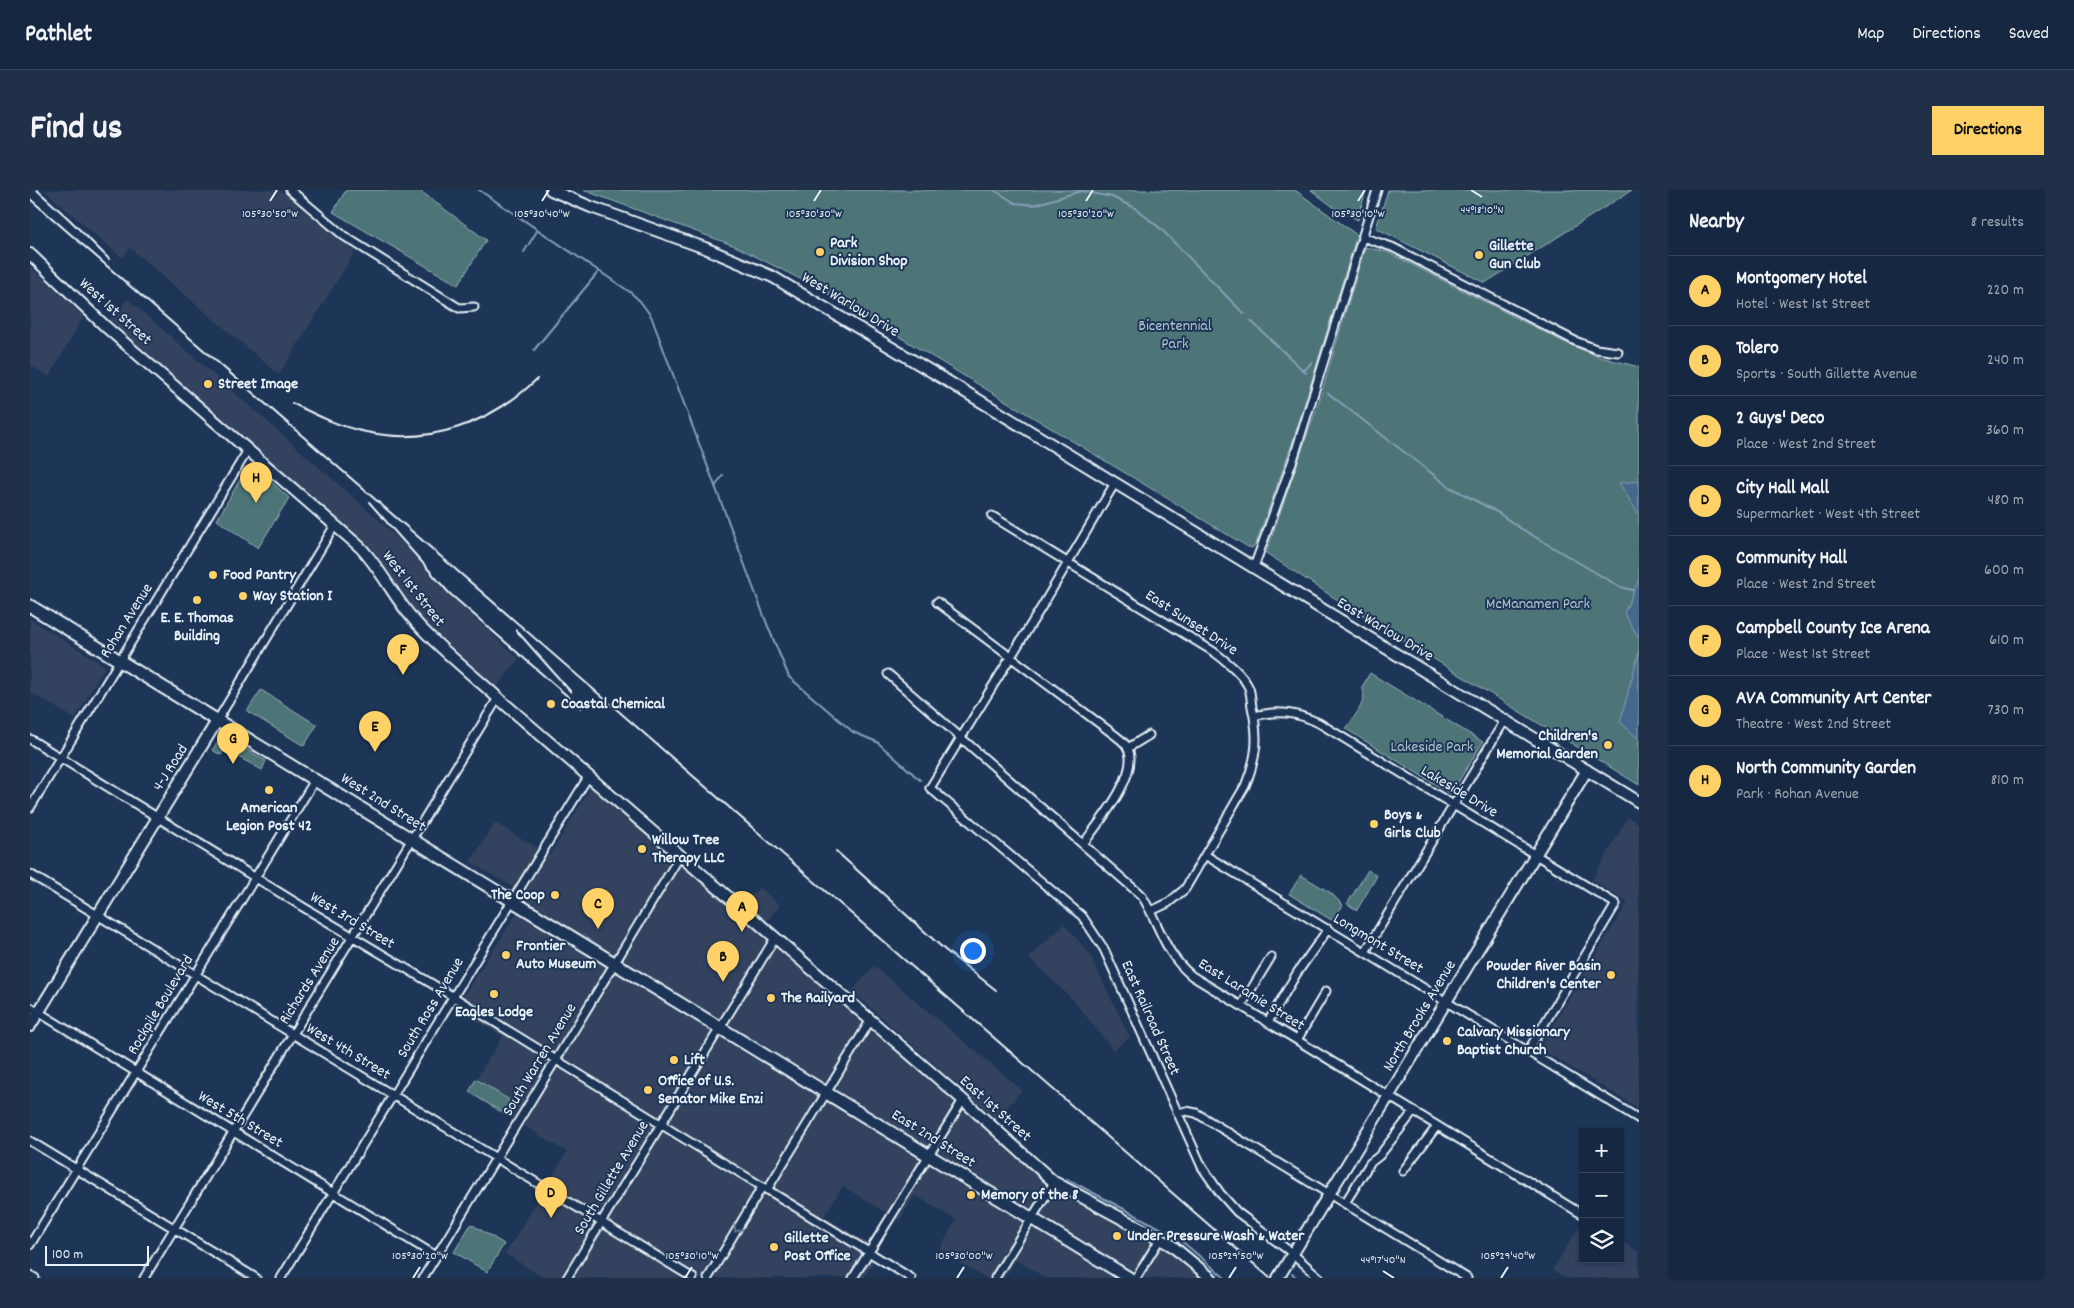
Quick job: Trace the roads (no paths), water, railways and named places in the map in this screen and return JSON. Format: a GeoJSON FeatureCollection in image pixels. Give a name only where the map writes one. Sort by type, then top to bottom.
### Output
{"type":"FeatureCollection","features":[{"type":"Feature","properties":{"kind":"main road","name":"West 2nd Street"},"geometry":{"type":"LineString","coordinates":[[30,606],[720,1027]]}},
{"type":"Feature","properties":{"kind":"main road","name":"East 2nd Street"},"geometry":{"type":"LineString","coordinates":[[720,1027],[1129,1278]]}},
{"type":"Feature","properties":{"kind":"street"},"geometry":{"type":"LineString","coordinates":[[290,190],[344,236],[365,251],[459,308],[474,307]]}},
{"type":"Feature","properties":{"kind":"street","name":"West Warlow Drive"},"geometry":{"type":"LineString","coordinates":[[551,190],[591,207],[705,248],[773,278],[1115,483]]}},
{"type":"Feature","properties":{"kind":"street"},"geometry":{"type":"LineString","coordinates":[[1254,567],[1294,457],[1377,190]]}},
{"type":"Feature","properties":{"kind":"street"},"geometry":{"type":"LineString","coordinates":[[1362,237],[1392,247],[1575,341],[1596,349],[1618,352]]}},
{"type":"Feature","properties":{"kind":"street","name":"West 1st Street"},"geometry":{"type":"LineString","coordinates":[[30,254],[106,326],[335,525],[369,557],[411,617],[425,633],[775,938]]}},
{"type":"Feature","properties":{"kind":"street","name":"Rohan Avenue"},"geometry":{"type":"LineString","coordinates":[[30,808],[248,450]]}},
{"type":"Feature","properties":{"kind":"street"},"geometry":{"type":"LineString","coordinates":[[961,738],[1012,657],[1115,483]]}},
{"type":"Feature","properties":{"kind":"street","name":"East Warlow Drive"},"geometry":{"type":"LineString","coordinates":[[1115,483],[1639,802]]}},
{"type":"Feature","properties":{"kind":"street","name":"East Sunset Drive"},"geometry":{"type":"LineString","coordinates":[[992,516],[1214,652],[1235,668],[1248,688],[1257,734],[1252,768],[1245,786],[1185,889],[1168,903],[1151,911]]}},
{"type":"Feature","properties":{"kind":"street","name":"4-J Road"},"geometry":{"type":"LineString","coordinates":[[30,1026],[34,1010],[98,915],[335,525]]}},
{"type":"Feature","properties":{"kind":"street"},"geometry":{"type":"LineString","coordinates":[[936,602],[1116,736],[1128,748],[1131,765],[1126,781],[1083,844]]}},
{"type":"Feature","properties":{"kind":"street","name":"East Laramie Street"},"geometry":{"type":"LineString","coordinates":[[888,674],[1142,896],[1151,911],[1168,950],[1178,964],[1192,976],[1437,1126],[1579,1209]]}},
{"type":"Feature","properties":{"kind":"street","name":"Richards Avenue"},"geometry":{"type":"LineString","coordinates":[[144,1278],[498,698]]}},
{"type":"Feature","properties":{"kind":"street","name":"Lakeside Drive"},"geometry":{"type":"LineString","coordinates":[[1254,716],[1271,712],[1291,712],[1304,716],[1536,854],[1616,904],[1528,1051]]}},
{"type":"Feature","properties":{"kind":"street"},"geometry":{"type":"LineString","coordinates":[[1365,952],[1505,720]]}},
{"type":"Feature","properties":{"kind":"street"},"geometry":{"type":"LineString","coordinates":[[1128,748],[1149,735]]}},
{"type":"Feature","properties":{"kind":"street","name":"East Railroad Street"},"geometry":{"type":"LineString","coordinates":[[961,738],[930,788],[1082,916],[1104,949],[1202,1167],[1220,1193],[1237,1212],[1292,1253],[1320,1278]]}},
{"type":"Feature","properties":{"kind":"street","name":"West 3rd Street"},"geometry":{"type":"LineString","coordinates":[[30,740],[454,997],[911,1278]]}},
{"type":"Feature","properties":{"kind":"street","name":"North Brooks Avenue"},"geometry":{"type":"LineString","coordinates":[[1278,1278],[1587,770]]}},
{"type":"Feature","properties":{"kind":"street","name":"South Ross Avenue"},"geometry":{"type":"LineString","coordinates":[[281,1278],[588,777]]}},
{"type":"Feature","properties":{"kind":"street","name":"Rockpile Boulevard"},"geometry":{"type":"LineString","coordinates":[[30,1245],[315,780]]}},
{"type":"Feature","properties":{"kind":"street","name":"Longmont Street"},"geometry":{"type":"LineString","coordinates":[[1205,855],[1639,1118]]}},
{"type":"Feature","properties":{"kind":"street","name":"South Warren Avenue"},"geometry":{"type":"LineString","coordinates":[[423,1278],[680,856]]}},
{"type":"Feature","properties":{"kind":"street","name":"West 4th Street"},"geometry":{"type":"LineString","coordinates":[[30,874],[693,1278]]}},
{"type":"Feature","properties":{"kind":"street"},"geometry":{"type":"LineString","coordinates":[[1268,1022],[1297,973],[1328,929]]}},
{"type":"Feature","properties":{"kind":"street","name":"East 1st Street"},"geometry":{"type":"LineString","coordinates":[[775,938],[963,1100],[1054,1182],[1171,1245],[1211,1278]]}},
{"type":"Feature","properties":{"kind":"street","name":"South Gillette Avenue"},"geometry":{"type":"LineString","coordinates":[[567,1278],[775,938]]}},
{"type":"Feature","properties":{"kind":"street"},"geometry":{"type":"LineString","coordinates":[[1241,1006],[1271,957]]}},
{"type":"Feature","properties":{"kind":"street"},"geometry":{"type":"LineString","coordinates":[[1297,1040],[1326,990]]}},
{"type":"Feature","properties":{"kind":"street","name":"West 5th Street"},"geometry":{"type":"LineString","coordinates":[[34,1010],[436,1256]]}},
{"type":"Feature","properties":{"kind":"street"},"geometry":{"type":"LineString","coordinates":[[708,1278],[870,1021]]}},
{"type":"Feature","properties":{"kind":"street"},"geometry":{"type":"LineString","coordinates":[[853,1278],[963,1100]]}},
{"type":"Feature","properties":{"kind":"street"},"geometry":{"type":"LineString","coordinates":[[1345,1203],[1370,1163],[1379,1156],[1414,1111]]}},
{"type":"Feature","properties":{"kind":"street"},"geometry":{"type":"LineString","coordinates":[[1178,1113],[1196,1113],[1467,1278]]}},
{"type":"Feature","properties":{"kind":"street"},"geometry":{"type":"LineString","coordinates":[[1403,1171],[1437,1126]]}},
{"type":"Feature","properties":{"kind":"street"},"geometry":{"type":"LineString","coordinates":[[30,1141],[256,1278]]}},
{"type":"Feature","properties":{"kind":"street"},"geometry":{"type":"LineString","coordinates":[[995,1278],[1054,1182]]}},
{"type":"Feature","properties":{"kind":"street"},"geometry":{"type":"LineString","coordinates":[[1136,1278],[1160,1239]]}},
{"type":"Feature","properties":{"kind":"street"},"geometry":{"type":"LineString","coordinates":[[30,1275],[35,1278]]}},
{"type":"Feature","properties":{"kind":"waterway"},"geometry":{"type":"LineString","coordinates":[[479,190],[630,292],[640,301],[651,316],[767,624],[789,677],[853,732],[877,742],[920,780]]}},
{"type":"Feature","properties":{"kind":"waterway"},"geometry":{"type":"LineString","coordinates":[[994,190],[1015,203],[1034,205],[1081,191],[1112,197],[1135,208],[1161,229],[1244,314]]}},
{"type":"Feature","properties":{"kind":"waterway"},"geometry":{"type":"LineString","coordinates":[[524,252],[537,231]]}},
{"type":"Feature","properties":{"kind":"waterway"},"geometry":{"type":"LineString","coordinates":[[534,350],[599,271]]}},
{"type":"Feature","properties":{"kind":"waterway"},"geometry":{"type":"LineString","coordinates":[[1251,321],[1306,373]]}},
{"type":"Feature","properties":{"kind":"waterway"},"geometry":{"type":"LineString","coordinates":[[1304,371],[1312,362]]}},
{"type":"Feature","properties":{"kind":"waterway"},"geometry":{"type":"LineString","coordinates":[[1328,393],[1448,486],[1497,512],[1520,528],[1620,587],[1633,590]]}},
{"type":"Feature","properties":{"kind":"waterway"},"geometry":{"type":"LineString","coordinates":[[715,487],[723,475]]}},
{"type":"Feature","properties":{"kind":"waterway"},"geometry":{"type":"LineString","coordinates":[[1067,1179],[1177,1237],[1225,1278]]}},
{"type":"Feature","properties":{"kind":"waterway"},"geometry":{"type":"LineString","coordinates":[[1292,1274],[1297,1278]]}},
{"type":"Feature","properties":{"kind":"railway"},"geometry":{"type":"LineString","coordinates":[[37,190],[109,259]]}},
{"type":"Feature","properties":{"kind":"railway"},"geometry":{"type":"LineString","coordinates":[[30,199],[1270,1278]]}},
{"type":"Feature","properties":{"kind":"railway"},"geometry":{"type":"LineString","coordinates":[[292,403],[328,420],[356,430],[390,436],[413,436],[436,433],[480,419],[500,408],[537,379]]}},
{"type":"Feature","properties":{"kind":"railway"},"geometry":{"type":"LineString","coordinates":[[369,502],[449,593],[581,708]]}},
{"type":"Feature","properties":{"kind":"railway"},"geometry":{"type":"LineString","coordinates":[[516,630],[571,692]]}},
{"type":"Feature","properties":{"kind":"railway"},"geometry":{"type":"LineString","coordinates":[[836,851],[945,950],[996,990]]}},
{"type":"Feature","properties":{"kind":"place","name":"Park Division Shop"},"geometry":{"type":"Point","coordinates":[820,252]}},
{"type":"Feature","properties":{"kind":"place","name":"Gillette Gun Club"},"geometry":{"type":"Point","coordinates":[1479,255]}},
{"type":"Feature","properties":{"kind":"place","name":"Street Image"},"geometry":{"type":"Point","coordinates":[208,384]}},
{"type":"Feature","properties":{"kind":"place","name":"North Community Garden"},"geometry":{"type":"Point","coordinates":[256,503]}},
{"type":"Feature","properties":{"kind":"place","name":"Food Pantry"},"geometry":{"type":"Point","coordinates":[213,575]}},
{"type":"Feature","properties":{"kind":"place","name":"Way Station I"},"geometry":{"type":"Point","coordinates":[243,596]}},
{"type":"Feature","properties":{"kind":"place","name":"E. E. Thomas Building"},"geometry":{"type":"Point","coordinates":[197,600]}},
{"type":"Feature","properties":{"kind":"place","name":"Campbell County Ice Arena"},"geometry":{"type":"Point","coordinates":[403,675]}},
{"type":"Feature","properties":{"kind":"place","name":"Coastal Chemical"},"geometry":{"type":"Point","coordinates":[551,704]}},
{"type":"Feature","properties":{"kind":"place","name":"Children's Memorial Garden"},"geometry":{"type":"Point","coordinates":[1608,745]}},
{"type":"Feature","properties":{"kind":"place","name":"Community Hall"},"geometry":{"type":"Point","coordinates":[375,752]}},
{"type":"Feature","properties":{"kind":"place","name":"AVA Community Art Center"},"geometry":{"type":"Point","coordinates":[233,764]}},
{"type":"Feature","properties":{"kind":"place","name":"American Legion Post 42"},"geometry":{"type":"Point","coordinates":[269,790]}},
{"type":"Feature","properties":{"kind":"place","name":"Boys & Girls Club"},"geometry":{"type":"Point","coordinates":[1374,824]}},
{"type":"Feature","properties":{"kind":"place","name":"Willow Tree Therapy LLC"},"geometry":{"type":"Point","coordinates":[642,849]}},
{"type":"Feature","properties":{"kind":"place","name":"The Coop"},"geometry":{"type":"Point","coordinates":[555,895]}},
{"type":"Feature","properties":{"kind":"place","name":"2 Guys' Deco"},"geometry":{"type":"Point","coordinates":[598,929]}},
{"type":"Feature","properties":{"kind":"place","name":"Montgomery Hotel"},"geometry":{"type":"Point","coordinates":[742,932]}},
{"type":"Feature","properties":{"kind":"place","name":"Frontier Auto Museum"},"geometry":{"type":"Point","coordinates":[506,955]}},
{"type":"Feature","properties":{"kind":"place","name":"Powder River Basin Children's Center"},"geometry":{"type":"Point","coordinates":[1611,975]}},
{"type":"Feature","properties":{"kind":"place","name":"Tolero"},"geometry":{"type":"Point","coordinates":[723,982]}},
{"type":"Feature","properties":{"kind":"place","name":"Eagles Lodge"},"geometry":{"type":"Point","coordinates":[494,994]}},
{"type":"Feature","properties":{"kind":"place","name":"The Railyard"},"geometry":{"type":"Point","coordinates":[771,998]}},
{"type":"Feature","properties":{"kind":"place","name":"Calvary Missionary Baptist Church"},"geometry":{"type":"Point","coordinates":[1447,1041]}},
{"type":"Feature","properties":{"kind":"place","name":"Lift"},"geometry":{"type":"Point","coordinates":[674,1060]}},
{"type":"Feature","properties":{"kind":"place","name":"Office of U.S. Senator Mike Enzi"},"geometry":{"type":"Point","coordinates":[648,1090]}},
{"type":"Feature","properties":{"kind":"place","name":"Memory of the 8"},"geometry":{"type":"Point","coordinates":[971,1195]}},
{"type":"Feature","properties":{"kind":"place","name":"City Hall Mall"},"geometry":{"type":"Point","coordinates":[551,1218]}},
{"type":"Feature","properties":{"kind":"place","name":"Under Pressure Wash & Water"},"geometry":{"type":"Point","coordinates":[1117,1236]}},
{"type":"Feature","properties":{"kind":"place","name":"Gillette Post Office"},"geometry":{"type":"Point","coordinates":[774,1247]}},
{"type":"Feature","properties":{"kind":"park label","name":"Bicentennial Park"},"geometry":{"type":"Point","coordinates":[1175,335]}},
{"type":"Feature","properties":{"kind":"park label","name":"McManamen Park"},"geometry":{"type":"Point","coordinates":[1538,604]}},
{"type":"Feature","properties":{"kind":"park label","name":"Lakeside Park"},"geometry":{"type":"Point","coordinates":[1432,747]}}]}
